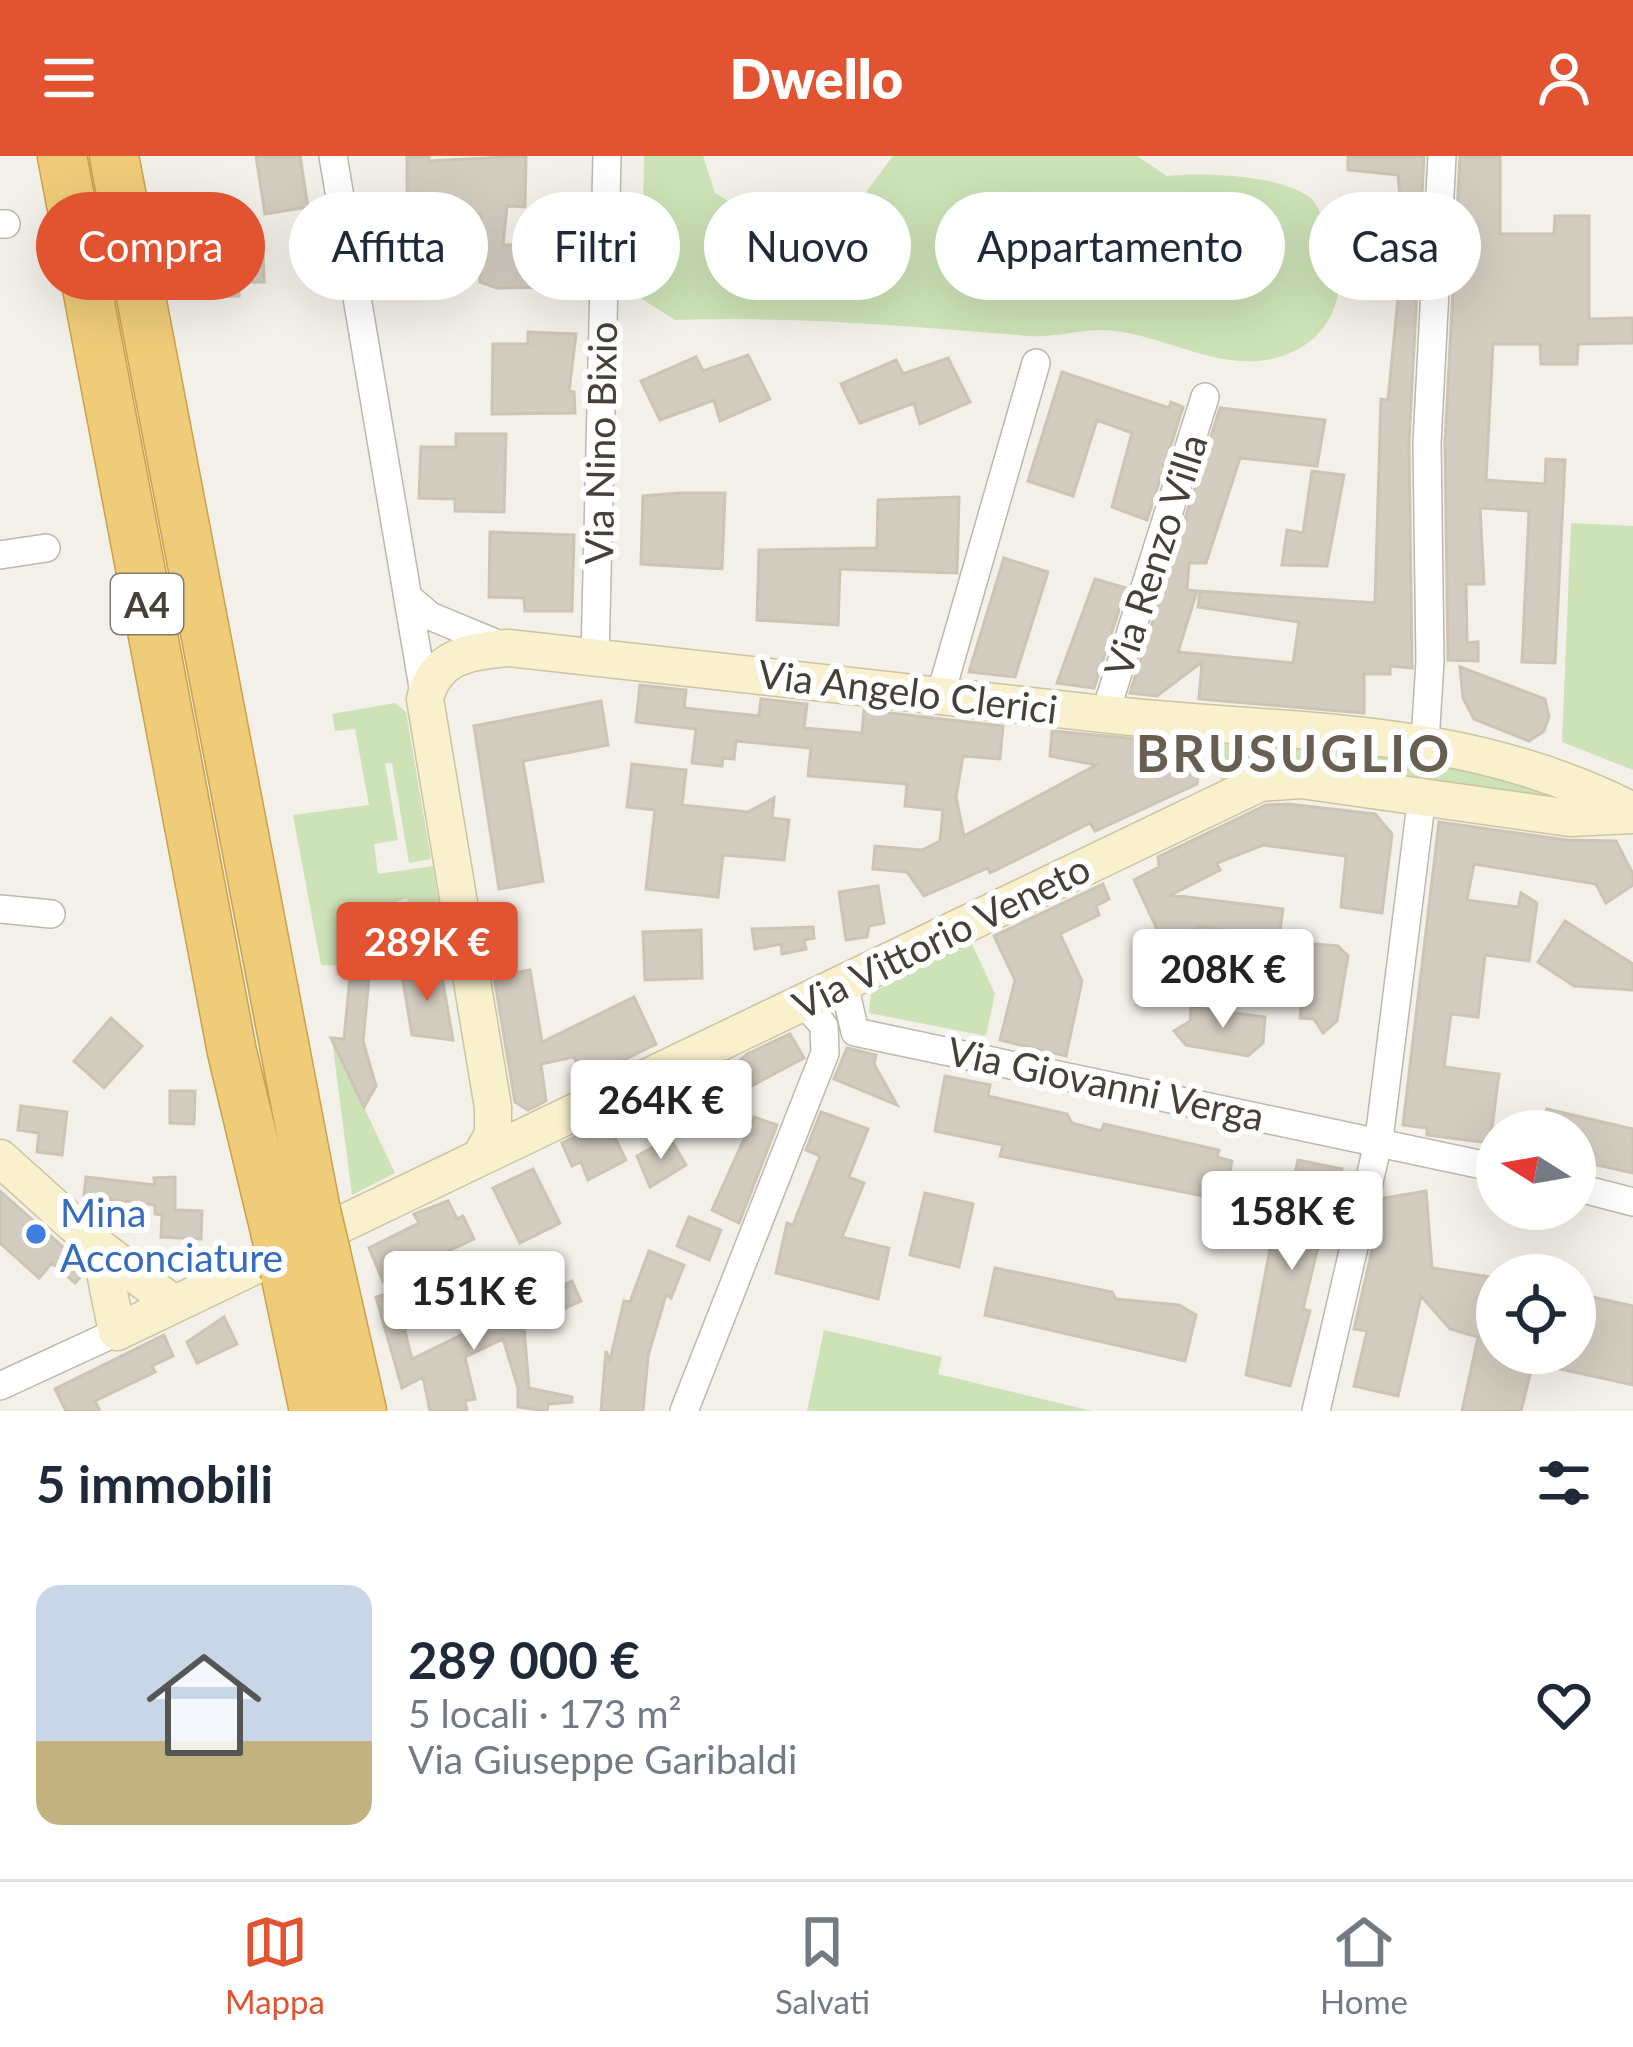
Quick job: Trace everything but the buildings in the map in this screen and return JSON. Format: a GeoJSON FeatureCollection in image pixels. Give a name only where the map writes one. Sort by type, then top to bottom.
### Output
{"type":"FeatureCollection","features":[{"type":"Feature","properties":{"kind":"highway","name":"A4"},"geometry":{"type":"LineString","coordinates":[[62,156],[232,1052],[362,1411]]}},
{"type":"Feature","properties":{"kind":"highway","name":"A4"},"geometry":{"type":"LineString","coordinates":[[114,156],[301,1242],[314,1411]]}},
{"type":"Feature","properties":{"kind":"street"},"geometry":{"type":"LineString","coordinates":[[333,156],[493,1107],[493,1134],[481,1156]]}},
{"type":"Feature","properties":{"kind":"street","name":"Via Nino Bixio"},"geometry":{"type":"LineString","coordinates":[[595,658],[607,156]]}},
{"type":"Feature","properties":{"kind":"street"},"geometry":{"type":"LineString","coordinates":[[1425,742],[1430,661],[1426,443],[1442,156]]}},
{"type":"Feature","properties":{"kind":"street"},"geometry":{"type":"LineString","coordinates":[[941,693],[1036,363]]}},
{"type":"Feature","properties":{"kind":"street","name":"Via Renzo Villa"},"geometry":{"type":"LineString","coordinates":[[1105,714],[1205,397]]}},
{"type":"Feature","properties":{"kind":"street"},"geometry":{"type":"LineString","coordinates":[[0,555],[46,548]]}},
{"type":"Feature","properties":{"kind":"street","name":"Via Angelo Clerici"},"geometry":{"type":"LineString","coordinates":[[408,597],[446,624],[508,648],[1105,714],[1425,742],[1566,777],[1633,813]]}},
{"type":"Feature","properties":{"kind":"street","name":"Via Angelo Clerici"},"geometry":{"type":"LineString","coordinates":[[424,699],[430,680],[451,658],[508,648]]}},
{"type":"Feature","properties":{"kind":"street"},"geometry":{"type":"LineString","coordinates":[[1301,780],[1293,756],[1297,743],[1309,732]]}},
{"type":"Feature","properties":{"kind":"street"},"geometry":{"type":"LineString","coordinates":[[1476,804],[1491,794],[1498,776],[1486,754]]}},
{"type":"Feature","properties":{"kind":"street","name":"Via Vittorio Veneto"},"geometry":{"type":"LineString","coordinates":[[0,1386],[1260,783],[1301,780],[1570,818],[1633,813]]}},
{"type":"Feature","properties":{"kind":"street"},"geometry":{"type":"LineString","coordinates":[[1316,1411],[1378,1138],[1422,796]]}},
{"type":"Feature","properties":{"kind":"street"},"geometry":{"type":"LineString","coordinates":[[0,909],[51,914]]}},
{"type":"Feature","properties":{"kind":"street"},"geometry":{"type":"LineString","coordinates":[[825,1053],[855,1032],[844,985]]}},
{"type":"Feature","properties":{"kind":"street"},"geometry":{"type":"LineString","coordinates":[[683,1411],[825,1053],[824,1026],[805,1004]]}},
{"type":"Feature","properties":{"kind":"street","name":"Via Giovanni Verga"},"geometry":{"type":"LineString","coordinates":[[855,1032],[1378,1138],[1476,1163]]}},
{"type":"Feature","properties":{"kind":"street"},"geometry":{"type":"LineString","coordinates":[[493,1107],[512,1122],[542,1126]]}},
{"type":"Feature","properties":{"kind":"street"},"geometry":{"type":"LineString","coordinates":[[0,1158],[100,1248],[174,1304]]}},
{"type":"Feature","properties":{"kind":"street"},"geometry":{"type":"LineString","coordinates":[[1596,1192],[1633,1202]]}},
{"type":"Feature","properties":{"kind":"street"},"geometry":{"type":"LineString","coordinates":[[100,1248],[117,1332]]}},
{"type":"Feature","properties":{"kind":"green space"},"geometry":{"type":"Polygon","coordinates":[[[644,156],[703,156],[715,192],[704,192],[704,300],[911,300],[911,192],[866,192],[893,156],[1137,156],[1167,176],[1260,179],[1308,196],[1309,300],[1337,300],[1336,304],[1316,336],[1300,348],[1257,361],[1213,357],[1102,330],[1038,336],[808,321],[675,320],[644,300],[680,300],[680,192],[643,192],[644,156]]]}},
{"type":"Feature","properties":{"kind":"green space"},"geometry":{"type":"Polygon","coordinates":[[[1571,523],[1633,526],[1633,770],[1562,742],[1571,523]]]}},
{"type":"Feature","properties":{"kind":"green space"},"geometry":{"type":"Polygon","coordinates":[[[395,703],[406,712],[431,859],[409,863],[392,763],[385,763],[398,840],[374,844],[378,874],[433,866],[443,928],[414,933],[407,898],[388,905],[394,936],[373,940],[370,967],[321,965],[293,815],[369,805],[355,729],[335,731],[332,714],[395,703]]]}},
{"type":"Feature","properties":{"kind":"green space"},"geometry":{"type":"Polygon","coordinates":[[[1224,724],[1309,732],[1633,811],[1301,780],[1219,800],[1224,724]]]}},
{"type":"Feature","properties":{"kind":"green space"},"geometry":{"type":"Polygon","coordinates":[[[971,942],[995,994],[986,1036],[869,1013],[871,993],[971,942]]]}},
{"type":"Feature","properties":{"kind":"green space"},"geometry":{"type":"Polygon","coordinates":[[[332,1040],[395,1173],[352,1195],[332,1040]]]}},
{"type":"Feature","properties":{"kind":"green space"},"geometry":{"type":"Polygon","coordinates":[[[824,1330],[942,1357],[938,1374],[1092,1411],[807,1411],[824,1330]]]}},
{"type":"Feature","properties":{"kind":"place","name":"Mina Acconciature"},"geometry":{"type":"Point","coordinates":[36,1234]}},
{"type":"Feature","properties":{"kind":"district","name":"BRUSUGLIO"},"geometry":{"type":"Point","coordinates":[1294,752]}}]}
